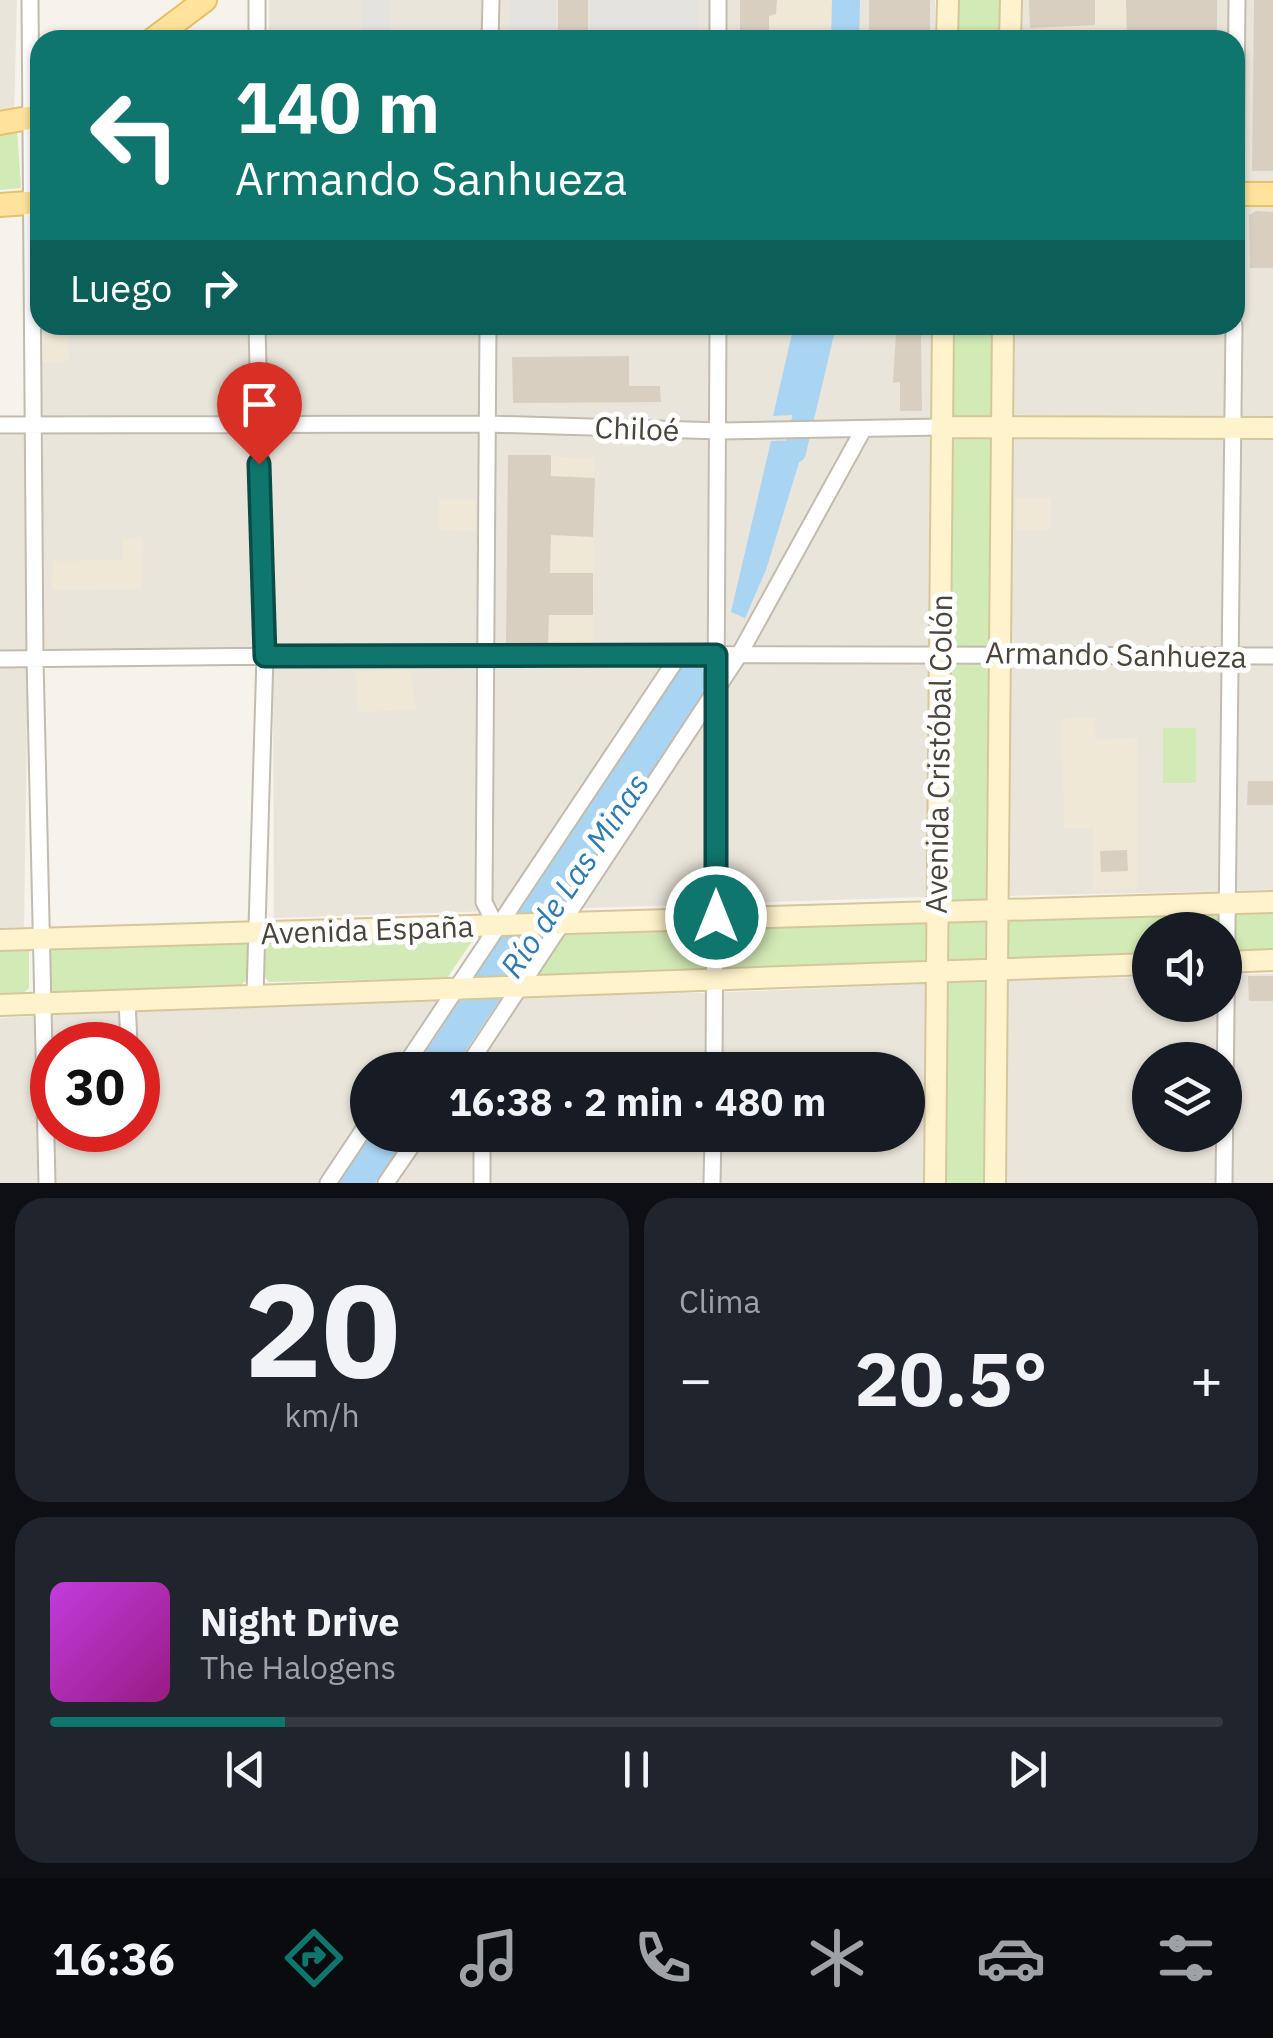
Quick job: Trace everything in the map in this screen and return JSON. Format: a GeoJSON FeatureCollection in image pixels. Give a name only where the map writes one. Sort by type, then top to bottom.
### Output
{"type":"FeatureCollection","features":[{"type":"Feature","properties":{"kind":"main road"},"geometry":{"type":"LineString","coordinates":[[165,30],[205,0]]}},
{"type":"Feature","properties":{"kind":"main road"},"geometry":{"type":"LineString","coordinates":[[947,30],[948,0]]}},
{"type":"Feature","properties":{"kind":"main road"},"geometry":{"type":"LineString","coordinates":[[1010,30],[1011,0]]}},
{"type":"Feature","properties":{"kind":"main road"},"geometry":{"type":"LineString","coordinates":[[0,123],[30,119]]}},
{"type":"Feature","properties":{"kind":"main road"},"geometry":{"type":"LineString","coordinates":[[1245,196],[1273,194]]}},
{"type":"Feature","properties":{"kind":"main road"},"geometry":{"type":"LineString","coordinates":[[0,204],[30,202]]}},
{"type":"Feature","properties":{"kind":"main road","name":"Avenida Cristóbal Colón"},"geometry":{"type":"LineString","coordinates":[[935,1183],[934,910],[942,653],[943,335]]}},
{"type":"Feature","properties":{"kind":"main road","name":"Avenida Cristóbal Colón"},"geometry":{"type":"LineString","coordinates":[[995,1183],[1003,335]]}},
{"type":"Feature","properties":{"kind":"main road","name":"Chiloé"},"geometry":{"type":"LineString","coordinates":[[941,427],[1273,428]]}},
{"type":"Feature","properties":{"kind":"main road","name":"Avenida España"},"geometry":{"type":"LineString","coordinates":[[0,940],[1273,902]]}},
{"type":"Feature","properties":{"kind":"main road"},"geometry":{"type":"LineString","coordinates":[[1242,961],[1273,960]]}},
{"type":"Feature","properties":{"kind":"main road","name":"Avenida España"},"geometry":{"type":"LineString","coordinates":[[0,1005],[1132,964]]}},
{"type":"Feature","properties":{"kind":"street"},"geometry":{"type":"LineString","coordinates":[[30,0],[31,30]]}},
{"type":"Feature","properties":{"kind":"street"},"geometry":{"type":"LineString","coordinates":[[258,0],[258,30]]}},
{"type":"Feature","properties":{"kind":"street"},"geometry":{"type":"LineString","coordinates":[[490,0],[490,30]]}},
{"type":"Feature","properties":{"kind":"street"},"geometry":{"type":"LineString","coordinates":[[718,0],[718,30]]}},
{"type":"Feature","properties":{"kind":"street"},"geometry":{"type":"LineString","coordinates":[[1237,0],[1237,30]]}},
{"type":"Feature","properties":{"kind":"street"},"geometry":{"type":"LineString","coordinates":[[34,335],[35,658],[46,1183]]}},
{"type":"Feature","properties":{"kind":"street"},"geometry":{"type":"LineString","coordinates":[[255,995],[265,656],[257,335]]}},
{"type":"Feature","properties":{"kind":"street"},"geometry":{"type":"LineString","coordinates":[[488,335],[484,902],[501,924]]}},
{"type":"Feature","properties":{"kind":"street"},"geometry":{"type":"LineString","coordinates":[[714,1052],[715,693],[721,431],[718,335]]}},
{"type":"Feature","properties":{"kind":"street"},"geometry":{"type":"LineString","coordinates":[[1228,912],[1234,335]]}},
{"type":"Feature","properties":{"kind":"street","name":"Chiloé"},"geometry":{"type":"LineString","coordinates":[[0,425],[488,424],[721,431],[941,427]]}},
{"type":"Feature","properties":{"kind":"street"},"geometry":{"type":"LineString","coordinates":[[477,1052],[518,985],[739,655],[863,430]]}},
{"type":"Feature","properties":{"kind":"street","name":"Armando Sanhueza"},"geometry":{"type":"LineString","coordinates":[[0,659],[998,652],[1273,656]]}},
{"type":"Feature","properties":{"kind":"street"},"geometry":{"type":"LineString","coordinates":[[414,1052],[680,654]]}},
{"type":"Feature","properties":{"kind":"street"},"geometry":{"type":"LineString","coordinates":[[128,999],[128,1022]]}},
{"type":"Feature","properties":{"kind":"street"},"geometry":{"type":"LineString","coordinates":[[1224,1183],[1225,1022]]}},
{"type":"Feature","properties":{"kind":"street"},"geometry":{"type":"LineString","coordinates":[[483,1044],[483,1052]]}},
{"type":"Feature","properties":{"kind":"street"},"geometry":{"type":"LineString","coordinates":[[328,1183],[350,1150]]}},
{"type":"Feature","properties":{"kind":"street"},"geometry":{"type":"LineString","coordinates":[[386,1183],[407,1152]]}},
{"type":"Feature","properties":{"kind":"street"},"geometry":{"type":"LineString","coordinates":[[482,1152],[482,1183]]}},
{"type":"Feature","properties":{"kind":"street"},"geometry":{"type":"LineString","coordinates":[[712,1152],[712,1183]]}},
{"type":"Feature","properties":{"kind":"shaded area"},"geometry":{"type":"Polygon","coordinates":[[[0,0],[17,0],[14,116],[0,117],[0,0]]]}},
{"type":"Feature","properties":{"kind":"shaded area"},"geometry":{"type":"Polygon","coordinates":[[[269,0],[935,0],[935,30],[269,30],[269,0]]]}},
{"type":"Feature","properties":{"kind":"shaded area"},"geometry":{"type":"Polygon","coordinates":[[[361,0],[389,0],[390,30],[362,30],[361,0]]]}},
{"type":"Feature","properties":{"kind":"shaded area"},"geometry":{"type":"Polygon","coordinates":[[[510,0],[555,0],[556,30],[509,30],[510,0]]]}},
{"type":"Feature","properties":{"kind":"shaded area"},"geometry":{"type":"Polygon","coordinates":[[[590,0],[699,0],[698,30],[590,30],[590,0]]]}},
{"type":"Feature","properties":{"kind":"shaded area"},"geometry":{"type":"Polygon","coordinates":[[[740,0],[832,0],[831,30],[739,30],[740,0]]]}},
{"type":"Feature","properties":{"kind":"shaded area"},"geometry":{"type":"Polygon","coordinates":[[[1018,0],[1273,0],[1273,890],[1006,896],[1012,335],[1245,335],[1245,30],[1017,30],[1018,0]]]}},
{"type":"Feature","properties":{"kind":"shaded area"},"geometry":{"type":"Polygon","coordinates":[[[1095,0],[1126,0],[1127,30],[1031,30],[1031,28],[1095,25],[1095,0]]]}},
{"type":"Feature","properties":{"kind":"shaded area"},"geometry":{"type":"Polygon","coordinates":[[[40,335],[933,335],[926,897],[274,918],[273,647],[28,652],[24,927],[0,928],[0,435],[41,434],[40,335]]]}},
{"type":"Feature","properties":{"kind":"shaded area"},"geometry":{"type":"Polygon","coordinates":[[[41,335],[68,335],[69,361],[42,362],[41,335]]]}},
{"type":"Feature","properties":{"kind":"shaded area"},"geometry":{"type":"Polygon","coordinates":[[[508,455],[594,458],[593,649],[506,648],[508,455]]]}},
{"type":"Feature","properties":{"kind":"shaded area"},"geometry":{"type":"Polygon","coordinates":[[[1016,498],[1051,498],[1050,530],[1016,530],[1016,498]]]}},
{"type":"Feature","properties":{"kind":"shaded area"},"geometry":{"type":"Polygon","coordinates":[[[439,499],[476,500],[475,531],[439,530],[439,499]]]}},
{"type":"Feature","properties":{"kind":"shaded area"},"geometry":{"type":"Polygon","coordinates":[[[123,539],[143,539],[142,589],[52,590],[53,561],[123,560],[123,539]]]}},
{"type":"Feature","properties":{"kind":"shaded area"},"geometry":{"type":"Polygon","coordinates":[[[409,669],[416,710],[359,712],[356,672],[409,669]]]}},
{"type":"Feature","properties":{"kind":"shaded area"},"geometry":{"type":"Polygon","coordinates":[[[1094,718],[1095,740],[1137,738],[1137,889],[1093,889],[1094,828],[1064,828],[1062,719],[1094,718]]]}},
{"type":"Feature","properties":{"kind":"shaded area"},"geometry":{"type":"Polygon","coordinates":[[[1273,974],[1273,1183],[1005,1183],[1005,980],[1132,977],[1132,1022],[1242,1022],[1242,975],[1273,974]]]}},
{"type":"Feature","properties":{"kind":"shaded area"},"geometry":{"type":"Polygon","coordinates":[[[925,984],[928,1183],[0,1183],[0,1018],[433,995],[709,993],[925,984]]]}},
{"type":"Feature","properties":{"kind":"green space"},"geometry":{"type":"Polygon","coordinates":[[[952,0],[1006,0],[1006,30],[952,30],[952,0]]]}},
{"type":"Feature","properties":{"kind":"green space"},"geometry":{"type":"Polygon","coordinates":[[[17,128],[21,188],[0,190],[0,130],[17,128]]]}},
{"type":"Feature","properties":{"kind":"green space"},"geometry":{"type":"Polygon","coordinates":[[[949,335],[1002,335],[995,903],[945,904],[949,335]]]}},
{"type":"Feature","properties":{"kind":"green space"},"geometry":{"type":"Polygon","coordinates":[[[1163,728],[1196,728],[1196,783],[1163,783],[1163,728]]]}},
{"type":"Feature","properties":{"kind":"green space"},"geometry":{"type":"Polygon","coordinates":[[[1273,909],[1273,955],[1242,956],[1242,912],[1167,912],[1273,909]]]}},
{"type":"Feature","properties":{"kind":"green space"},"geometry":{"type":"Polygon","coordinates":[[[1132,913],[1132,959],[535,977],[568,929],[1132,913]]]}},
{"type":"Feature","properties":{"kind":"green space"},"geometry":{"type":"Polygon","coordinates":[[[466,932],[473,940],[447,978],[269,982],[264,976],[264,943],[272,935],[466,932]]]}},
{"type":"Feature","properties":{"kind":"green space"},"geometry":{"type":"Polygon","coordinates":[[[242,936],[250,945],[249,978],[241,985],[52,992],[46,986],[46,951],[52,942],[242,936]]]}},
{"type":"Feature","properties":{"kind":"green space"},"geometry":{"type":"Polygon","coordinates":[[[24,944],[29,951],[29,988],[23,993],[0,994],[0,945],[24,944]]]}},
{"type":"Feature","properties":{"kind":"green space"},"geometry":{"type":"Polygon","coordinates":[[[990,979],[989,1183],[942,1183],[943,980],[990,979]]]}},
{"type":"Feature","properties":{"kind":"water"},"geometry":{"type":"Polygon","coordinates":[[[832,0],[860,0],[859,30],[831,30],[832,0]]]}},
{"type":"Feature","properties":{"kind":"water"},"geometry":{"type":"Polygon","coordinates":[[[792,335],[828,335],[810,414],[773,416],[792,335]]]}},
{"type":"Feature","properties":{"kind":"water"},"geometry":{"type":"Polygon","coordinates":[[[806,440],[766,570],[745,618],[731,612],[771,441],[806,440]]]}},
{"type":"Feature","properties":{"kind":"water"},"geometry":{"type":"Polygon","coordinates":[[[684,657],[701,666],[707,679],[702,695],[465,1052],[426,1052],[684,657]]]}},
{"type":"Feature","properties":{"kind":"water"},"geometry":{"type":"Polygon","coordinates":[[[357,1152],[396,1152],[375,1183],[336,1183],[357,1152]]]}},
{"type":"Feature","properties":{"kind":"building"},"geometry":{"type":"Polygon","coordinates":[[[558,0],[588,0],[588,30],[558,30],[558,0]]]}},
{"type":"Feature","properties":{"kind":"building"},"geometry":{"type":"Polygon","coordinates":[[[740,0],[777,0],[776,14],[769,16],[769,30],[740,30],[740,0]]]}},
{"type":"Feature","properties":{"kind":"building"},"geometry":{"type":"Polygon","coordinates":[[[869,0],[930,0],[930,30],[869,30],[869,0]]]}},
{"type":"Feature","properties":{"kind":"building"},"geometry":{"type":"Polygon","coordinates":[[[1029,0],[1095,0],[1095,25],[1030,28],[1029,0]]]}},
{"type":"Feature","properties":{"kind":"building"},"geometry":{"type":"Polygon","coordinates":[[[1126,0],[1217,0],[1217,30],[1127,30],[1126,0]]]}},
{"type":"Feature","properties":{"kind":"building"},"geometry":{"type":"Polygon","coordinates":[[[1254,0],[1273,0],[1273,171],[1252,171],[1254,0]]]}},
{"type":"Feature","properties":{"kind":"building"},"geometry":{"type":"Polygon","coordinates":[[[1256,211],[1273,212],[1273,268],[1250,268],[1249,215],[1256,211]]]}},
{"type":"Feature","properties":{"kind":"building"},"geometry":{"type":"Polygon","coordinates":[[[896,335],[921,335],[922,411],[900,411],[900,382],[893,383],[896,335]]]}},
{"type":"Feature","properties":{"kind":"building"},"geometry":{"type":"Polygon","coordinates":[[[629,356],[629,386],[660,386],[661,402],[513,403],[512,357],[629,356]]]}},
{"type":"Feature","properties":{"kind":"building"},"geometry":{"type":"Polygon","coordinates":[[[508,455],[551,455],[551,476],[595,478],[593,537],[551,535],[550,573],[593,573],[593,615],[549,615],[548,643],[506,643],[508,455]]]}},
{"type":"Feature","properties":{"kind":"building"},"geometry":{"type":"Polygon","coordinates":[[[1248,781],[1273,781],[1273,805],[1247,805],[1248,781]]]}},
{"type":"Feature","properties":{"kind":"building"},"geometry":{"type":"Polygon","coordinates":[[[1127,850],[1128,871],[1101,872],[1100,851],[1127,850]]]}},
{"type":"Feature","properties":{"kind":"building"},"geometry":{"type":"Polygon","coordinates":[[[1248,976],[1273,976],[1273,1001],[1249,1001],[1248,976]]]}},
{"type":"Feature","properties":{"kind":"waterway","name":"Río de Las Minas"},"geometry":{"type":"LineString","coordinates":[[795,452],[823,335]]}},
{"type":"Feature","properties":{"kind":"route"},"geometry":{"type":"LineString","coordinates":[[259,464],[265,656],[716,655],[716,917]]}}]}
